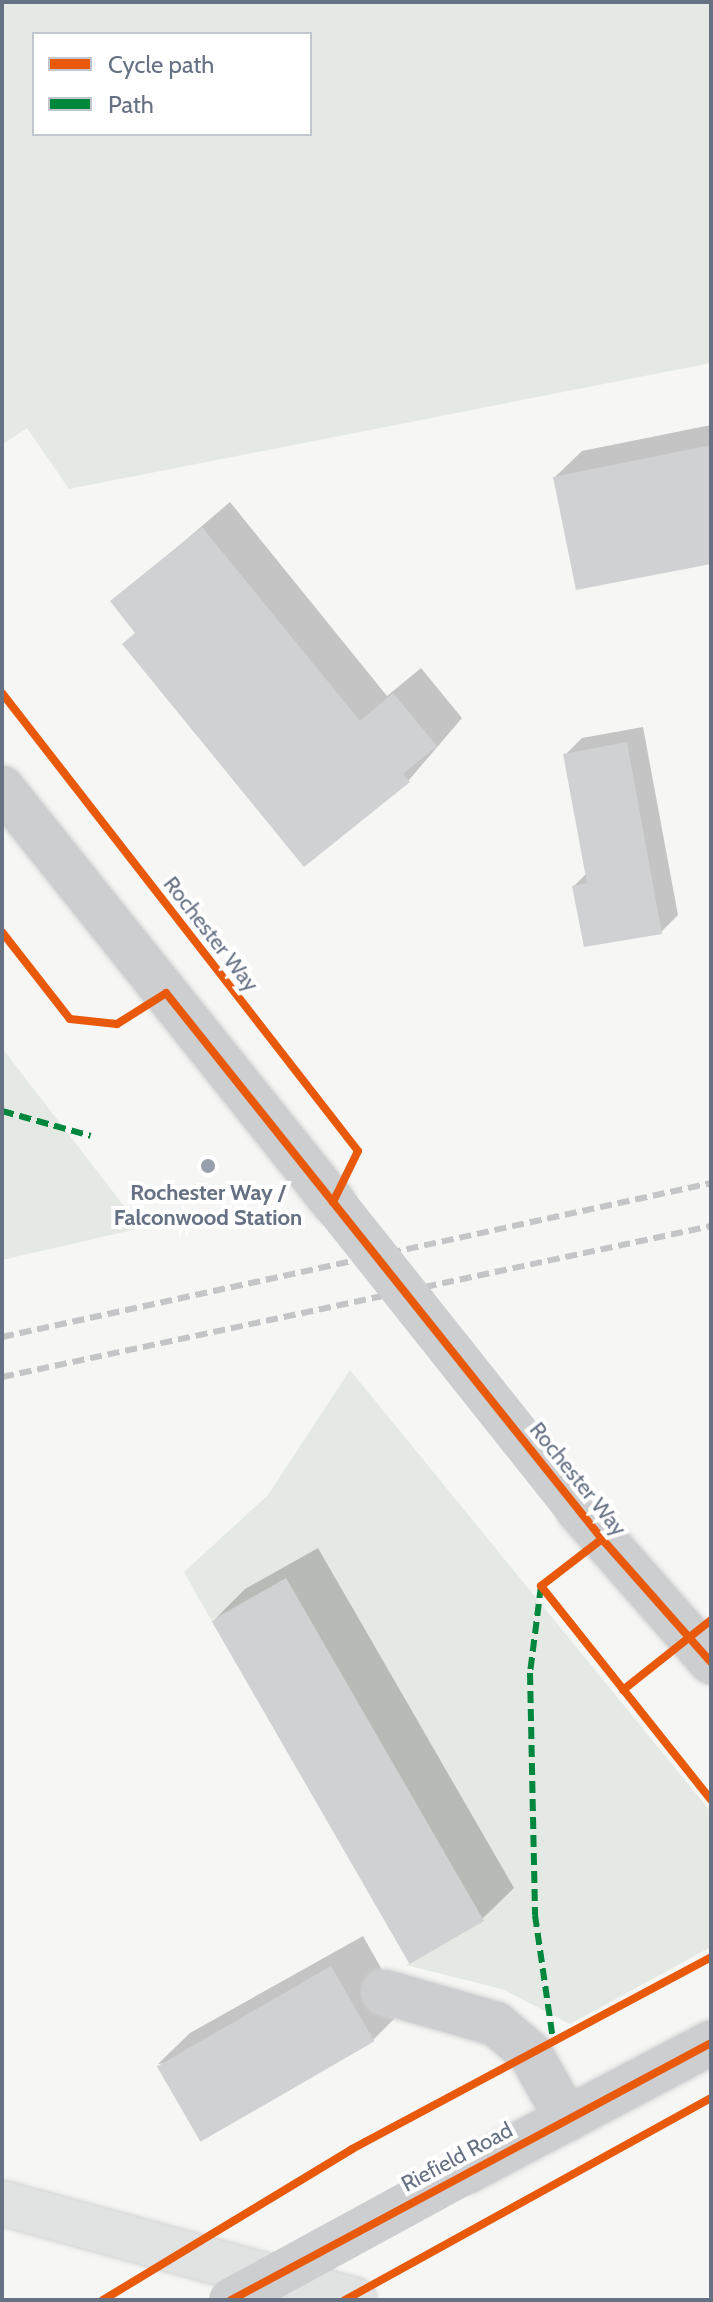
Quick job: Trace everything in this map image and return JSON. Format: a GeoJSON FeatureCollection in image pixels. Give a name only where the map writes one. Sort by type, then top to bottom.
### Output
{"type":"FeatureCollection","features":[{"type":"Feature","properties":{"kind":"highway"},"geometry":{"type":"LineString","coordinates":[[2,2203],[354,2300]]}},
{"type":"Feature","properties":{"kind":"street","name":"Rochester Way"},"geometry":{"type":"LineString","coordinates":[[2,788],[579,1511],[703,1639]]}},
{"type":"Feature","properties":{"kind":"street"},"geometry":{"type":"LineString","coordinates":[[385,1992],[496,2024],[530,2053],[567,2119]]}},
{"type":"Feature","properties":{"kind":"street","name":"Riefield Road"},"geometry":{"type":"LineString","coordinates":[[231,2300],[707,2042]]}},
{"type":"Feature","properties":{"kind":"shaded area"},"geometry":{"type":"Polygon","coordinates":[[[2,2],[711,2],[711,363],[69,489],[27,428],[2,445],[2,2]]]}},
{"type":"Feature","properties":{"kind":"shaded area"},"geometry":{"type":"Polygon","coordinates":[[[2,1048],[141,1228],[2,1260],[2,1048]]]}},
{"type":"Feature","properties":{"kind":"shaded area"},"geometry":{"type":"Polygon","coordinates":[[[350,1370],[711,1812],[711,1947],[570,2024],[502,1989],[406,1965],[483,1920],[286,1578],[211,1620],[184,1572],[268,1495],[350,1370]]]}},
{"type":"Feature","properties":{"kind":"building"},"geometry":{"type":"Polygon","coordinates":[[[711,445],[711,564],[576,590],[553,477],[711,445]]]}},
{"type":"Feature","properties":{"kind":"building"},"geometry":{"type":"Polygon","coordinates":[[[202,527],[360,721],[393,693],[437,746],[403,774],[410,782],[304,867],[122,644],[135,633],[110,601],[202,527]]]}},
{"type":"Feature","properties":{"kind":"building"},"geometry":{"type":"Polygon","coordinates":[[[627,742],[662,934],[584,947],[572,886],[587,883],[563,754],[627,742]]]}},
{"type":"Feature","properties":{"kind":"building"},"geometry":{"type":"Polygon","coordinates":[[[286,1578],[484,1921],[410,1964],[212,1621],[286,1578]]]}},
{"type":"Feature","properties":{"kind":"building"},"geometry":{"type":"Polygon","coordinates":[[[331,1966],[374,2041],[200,2142],[157,2066],[331,1966]]]}},
{"type":"Feature","properties":{"kind":"railway"},"geometry":{"type":"LineString","coordinates":[[2,1337],[711,1183]]}},
{"type":"Feature","properties":{"kind":"railway"},"geometry":{"type":"LineString","coordinates":[[2,1377],[711,1226]]}},
{"type":"Feature","properties":{"kind":"marked path"},"geometry":{"type":"LineString","coordinates":[[2,1111],[91,1136]]}},
{"type":"Feature","properties":{"kind":"marked path"},"geometry":{"type":"LineString","coordinates":[[541,1586],[530,1673],[535,1915],[553,2040]]}},
{"type":"Feature","properties":{"kind":"cycle path"},"geometry":{"type":"LineString","coordinates":[[2,693],[358,1151],[333,1202]]}},
{"type":"Feature","properties":{"kind":"cycle path"},"geometry":{"type":"LineString","coordinates":[[2,932],[70,1019],[117,1024],[166,993],[602,1539],[711,1662]]}},
{"type":"Feature","properties":{"kind":"cycle path"},"geometry":{"type":"LineString","coordinates":[[602,1539],[541,1586],[711,1800]]}},
{"type":"Feature","properties":{"kind":"cycle path"},"geometry":{"type":"LineString","coordinates":[[623,1690],[711,1620]]}},
{"type":"Feature","properties":{"kind":"cycle path"},"geometry":{"type":"LineString","coordinates":[[103,2300],[352,2149],[711,1957]]}},
{"type":"Feature","properties":{"kind":"cycle path"},"geometry":{"type":"LineString","coordinates":[[231,2300],[711,2043]]}},
{"type":"Feature","properties":{"kind":"cycle path"},"geometry":{"type":"LineString","coordinates":[[345,2300],[711,2098]]}},
{"type":"Feature","properties":{"kind":"place","name":"Rochester Way / Falconwood Station"},"geometry":{"type":"Point","coordinates":[208,1166]}}]}
